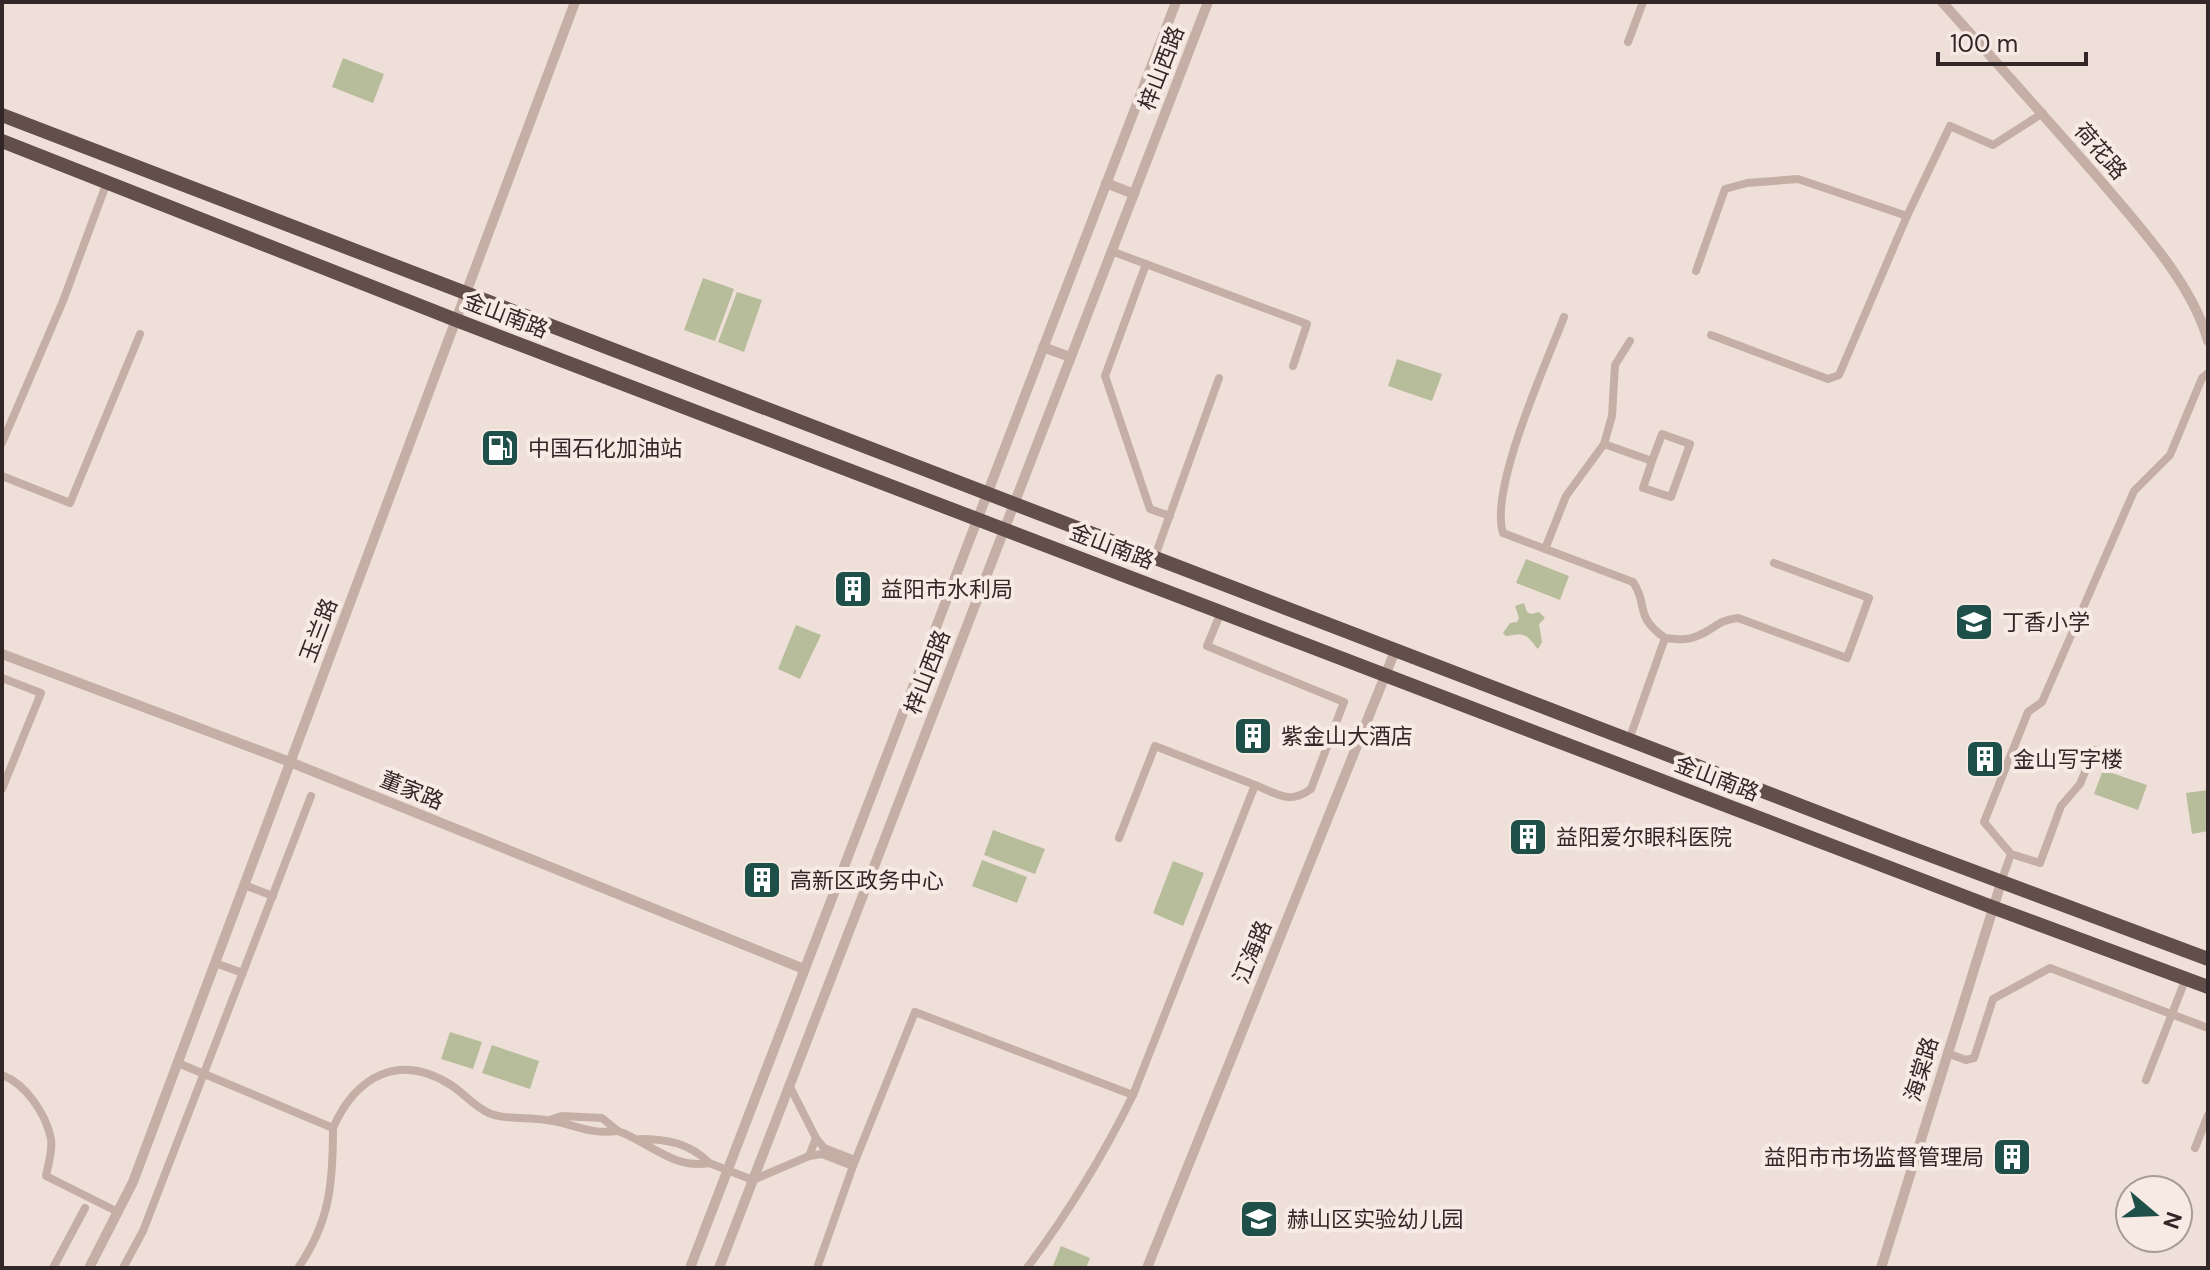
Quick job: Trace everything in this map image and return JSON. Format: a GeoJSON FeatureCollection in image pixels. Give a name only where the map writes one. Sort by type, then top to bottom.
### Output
{"type":"FeatureCollection","features":[{"type":"Feature","properties":{"kind":"highway","name":"金山南路"},"geometry":{"type":"LineString","coordinates":[[2,115],[1154,559],[2208,959]]}},
{"type":"Feature","properties":{"kind":"highway"},"geometry":{"type":"LineString","coordinates":[[39,156],[49,133]]}},
{"type":"Feature","properties":{"kind":"highway","name":"金山南路"},"geometry":{"type":"LineString","coordinates":[[2,141],[456,320],[2208,987]]}},
{"type":"Feature","properties":{"kind":"highway"},"geometry":{"type":"LineString","coordinates":[[326,268],[335,243]]}},
{"type":"Feature","properties":{"kind":"street","name":"玉兰路"},"geometry":{"type":"LineString","coordinates":[[89,1268],[133,1182],[575,2]]}},
{"type":"Feature","properties":{"kind":"street","name":"梓山西路"},"geometry":{"type":"LineString","coordinates":[[690,1268],[1176,2]]}},
{"type":"Feature","properties":{"kind":"street","name":"梓山西路"},"geometry":{"type":"LineString","coordinates":[[719,1268],[1208,2]]}},
{"type":"Feature","properties":{"kind":"street"},"geometry":{"type":"LineString","coordinates":[[1628,42],[1643,2]]}},
{"type":"Feature","properties":{"kind":"street","name":"荷花路"},"geometry":{"type":"LineString","coordinates":[[1942,2],[2043,113],[2162,254],[2204,327],[2208,341]]}},
{"type":"Feature","properties":{"kind":"street"},"geometry":{"type":"LineString","coordinates":[[1711,335],[1828,379],[1839,375],[1907,216],[1950,126],[1993,145],[2043,113]]}},
{"type":"Feature","properties":{"kind":"street"},"geometry":{"type":"LineString","coordinates":[[1696,271],[1725,189],[1747,183],[1798,179],[1907,216]]}},
{"type":"Feature","properties":{"kind":"street"},"geometry":{"type":"LineString","coordinates":[[2,443],[63,301],[107,182]]}},
{"type":"Feature","properties":{"kind":"street"},"geometry":{"type":"LineString","coordinates":[[1106,183],[1134,194]]}},
{"type":"Feature","properties":{"kind":"street"},"geometry":{"type":"LineString","coordinates":[[1111,251],[1307,324],[1293,366]]}},
{"type":"Feature","properties":{"kind":"street"},"geometry":{"type":"LineString","coordinates":[[1146,264],[1105,376],[1150,509],[1170,516]]}},
{"type":"Feature","properties":{"kind":"street"},"geometry":{"type":"LineString","coordinates":[[1564,317],[1506,473],[1500,499],[1499,521],[1503,533],[1633,582],[1639,591],[1643,615],[1651,628],[1665,638],[1683,640],[1700,636],[1723,619],[1738,618],[1847,658],[1869,598],[1774,563]]}},
{"type":"Feature","properties":{"kind":"street"},"geometry":{"type":"LineString","coordinates":[[2,476],[70,503],[140,334]]}},
{"type":"Feature","properties":{"kind":"street"},"geometry":{"type":"LineString","coordinates":[[1545,549],[1566,496],[1604,444],[1612,416],[1615,365],[1630,341]]}},
{"type":"Feature","properties":{"kind":"street"},"geometry":{"type":"LineString","coordinates":[[1043,347],[1070,357]]}},
{"type":"Feature","properties":{"kind":"street"},"geometry":{"type":"LineString","coordinates":[[2094,750],[2080,784],[2061,806],[2040,863],[2011,854],[1984,822],[2028,712],[2042,702],[2134,491],[2170,455],[2202,378],[2208,373]]}},
{"type":"Feature","properties":{"kind":"street"},"geometry":{"type":"LineString","coordinates":[[1154,559],[1219,378]]}},
{"type":"Feature","properties":{"kind":"street"},"geometry":{"type":"LineString","coordinates":[[1662,434],[1690,444],[1671,497],[1643,488],[1652,461],[1662,434]]}},
{"type":"Feature","properties":{"kind":"street"},"geometry":{"type":"LineString","coordinates":[[1604,444],[1652,461]]}},
{"type":"Feature","properties":{"kind":"street"},"geometry":{"type":"LineString","coordinates":[[1119,838],[1155,746],[1289,799],[1299,798],[1311,789],[1344,702],[1207,646],[1221,612]]}},
{"type":"Feature","properties":{"kind":"street"},"geometry":{"type":"LineString","coordinates":[[1629,740],[1665,638]]}},
{"type":"Feature","properties":{"kind":"street","name":"江海路"},"geometry":{"type":"LineString","coordinates":[[1147,1268],[1395,651]]}},
{"type":"Feature","properties":{"kind":"street","name":"董家路"},"geometry":{"type":"LineString","coordinates":[[2,654],[290,762],[804,969]]}},
{"type":"Feature","properties":{"kind":"street"},"geometry":{"type":"LineString","coordinates":[[2,678],[41,693],[2,789]]}},
{"type":"Feature","properties":{"kind":"street"},"geometry":{"type":"LineString","coordinates":[[1027,1268],[1084,1187],[1133,1095],[1255,785]]}},
{"type":"Feature","properties":{"kind":"street"},"geometry":{"type":"LineString","coordinates":[[123,1268],[143,1231],[311,796]]}},
{"type":"Feature","properties":{"kind":"street"},"geometry":{"type":"LineString","coordinates":[[2001,883],[2011,854]]}},
{"type":"Feature","properties":{"kind":"street","name":"海棠路"},"geometry":{"type":"LineString","coordinates":[[1881,1268],[2001,883]]}},
{"type":"Feature","properties":{"kind":"street"},"geometry":{"type":"LineString","coordinates":[[244,885],[273,896]]}},
{"type":"Feature","properties":{"kind":"street"},"geometry":{"type":"LineString","coordinates":[[215,963],[243,973]]}},
{"type":"Feature","properties":{"kind":"street"},"geometry":{"type":"LineString","coordinates":[[1947,1053],[1966,1060],[1974,1058],[1993,999],[2050,968],[2208,1028]]}},
{"type":"Feature","properties":{"kind":"street"},"geometry":{"type":"LineString","coordinates":[[2146,1080],[2186,978]]}},
{"type":"Feature","properties":{"kind":"street"},"geometry":{"type":"LineString","coordinates":[[817,1268],[854,1163],[915,1012],[1133,1095]]}},
{"type":"Feature","properties":{"kind":"street"},"geometry":{"type":"LineString","coordinates":[[178,1063],[333,1128]]}},
{"type":"Feature","properties":{"kind":"street"},"geometry":{"type":"LineString","coordinates":[[298,1268],[315,1244],[326,1216],[332,1183],[333,1128],[343,1106],[358,1088],[376,1076],[396,1070],[417,1070],[453,1086],[477,1107],[493,1115],[549,1120],[597,1134],[618,1131]]}},
{"type":"Feature","properties":{"kind":"street"},"geometry":{"type":"LineString","coordinates":[[2,1075],[13,1079],[42,1114],[51,1140],[46,1176],[118,1212]]}},
{"type":"Feature","properties":{"kind":"street"},"geometry":{"type":"LineString","coordinates":[[789,1085],[824,1148],[854,1163]]}},
{"type":"Feature","properties":{"kind":"street"},"geometry":{"type":"LineString","coordinates":[[2195,1148],[2208,1115]]}},
{"type":"Feature","properties":{"kind":"street"},"geometry":{"type":"LineString","coordinates":[[549,1120],[562,1116],[602,1118],[618,1131],[640,1139],[660,1154],[693,1166],[709,1163]]}},
{"type":"Feature","properties":{"kind":"street"},"geometry":{"type":"LineString","coordinates":[[809,1156],[816,1138]]}},
{"type":"Feature","properties":{"kind":"street"},"geometry":{"type":"LineString","coordinates":[[640,1139],[665,1139],[698,1151],[709,1163],[753,1180],[809,1156],[822,1154],[854,1163]]}},
{"type":"Feature","properties":{"kind":"street"},"geometry":{"type":"LineString","coordinates":[[53,1268],[85,1208]]}},
{"type":"Feature","properties":{"kind":"green space"},"geometry":{"type":"Polygon","coordinates":[[[343,58],[384,74],[373,103],[332,87],[343,58]]]}},
{"type":"Feature","properties":{"kind":"green space"},"geometry":{"type":"Polygon","coordinates":[[[703,278],[734,289],[715,341],[684,330],[703,278]]]}},
{"type":"Feature","properties":{"kind":"green space"},"geometry":{"type":"Polygon","coordinates":[[[737,292],[762,300],[744,352],[718,342],[737,292]]]}},
{"type":"Feature","properties":{"kind":"green space"},"geometry":{"type":"Polygon","coordinates":[[[1397,359],[1442,374],[1432,401],[1388,386],[1397,359]]]}},
{"type":"Feature","properties":{"kind":"green space"},"geometry":{"type":"Polygon","coordinates":[[[1526,559],[1569,576],[1560,600],[1516,583],[1526,559]]]}},
{"type":"Feature","properties":{"kind":"green space"},"geometry":{"type":"Polygon","coordinates":[[[1524,603],[1527,612],[1539,612],[1545,618],[1539,624],[1542,642],[1538,649],[1525,635],[1506,636],[1503,633],[1510,623],[1517,622],[1519,618],[1515,606],[1524,603]]]}},
{"type":"Feature","properties":{"kind":"green space"},"geometry":{"type":"Polygon","coordinates":[[[796,625],[821,635],[800,679],[778,669],[796,625]]]}},
{"type":"Feature","properties":{"kind":"green space"},"geometry":{"type":"Polygon","coordinates":[[[2103,770],[2147,785],[2138,810],[2094,794],[2103,770]]]}},
{"type":"Feature","properties":{"kind":"green space"},"geometry":{"type":"Polygon","coordinates":[[[2208,790],[2208,831],[2192,834],[2186,793],[2208,790]]]}},
{"type":"Feature","properties":{"kind":"green space"},"geometry":{"type":"Polygon","coordinates":[[[993,830],[1045,849],[1035,874],[984,855],[993,830]]]}},
{"type":"Feature","properties":{"kind":"green space"},"geometry":{"type":"Polygon","coordinates":[[[982,860],[1027,877],[1017,903],[972,886],[982,860]]]}},
{"type":"Feature","properties":{"kind":"green space"},"geometry":{"type":"Polygon","coordinates":[[[1173,861],[1204,873],[1183,926],[1153,913],[1173,861]]]}},
{"type":"Feature","properties":{"kind":"green space"},"geometry":{"type":"Polygon","coordinates":[[[450,1032],[482,1042],[473,1069],[441,1059],[450,1032]]]}},
{"type":"Feature","properties":{"kind":"green space"},"geometry":{"type":"Polygon","coordinates":[[[492,1045],[539,1061],[530,1089],[482,1073],[492,1045]]]}},
{"type":"Feature","properties":{"kind":"green space"},"geometry":{"type":"Polygon","coordinates":[[[1061,1246],[1090,1258],[1086,1268],[1052,1268],[1061,1246]]]}},
{"type":"Feature","properties":{"kind":"place","name":"中国石化加油站"},"geometry":{"type":"Point","coordinates":[500,448]}},
{"type":"Feature","properties":{"kind":"place","name":"益阳市水利局"},"geometry":{"type":"Point","coordinates":[853,589]}},
{"type":"Feature","properties":{"kind":"place","name":"丁香小学"},"geometry":{"type":"Point","coordinates":[1974,622]}},
{"type":"Feature","properties":{"kind":"place","name":"紫金山大酒店"},"geometry":{"type":"Point","coordinates":[1253,736]}},
{"type":"Feature","properties":{"kind":"place","name":"金山写字楼"},"geometry":{"type":"Point","coordinates":[1985,759]}},
{"type":"Feature","properties":{"kind":"place","name":"益阳爱尔眼科医院"},"geometry":{"type":"Point","coordinates":[1528,837]}},
{"type":"Feature","properties":{"kind":"place","name":"高新区政务中心"},"geometry":{"type":"Point","coordinates":[762,880]}},
{"type":"Feature","properties":{"kind":"place","name":"益阳市市场监督管理局"},"geometry":{"type":"Point","coordinates":[2012,1157]}},
{"type":"Feature","properties":{"kind":"place","name":"赫山区实验幼儿园"},"geometry":{"type":"Point","coordinates":[1259,1219]}}]}
